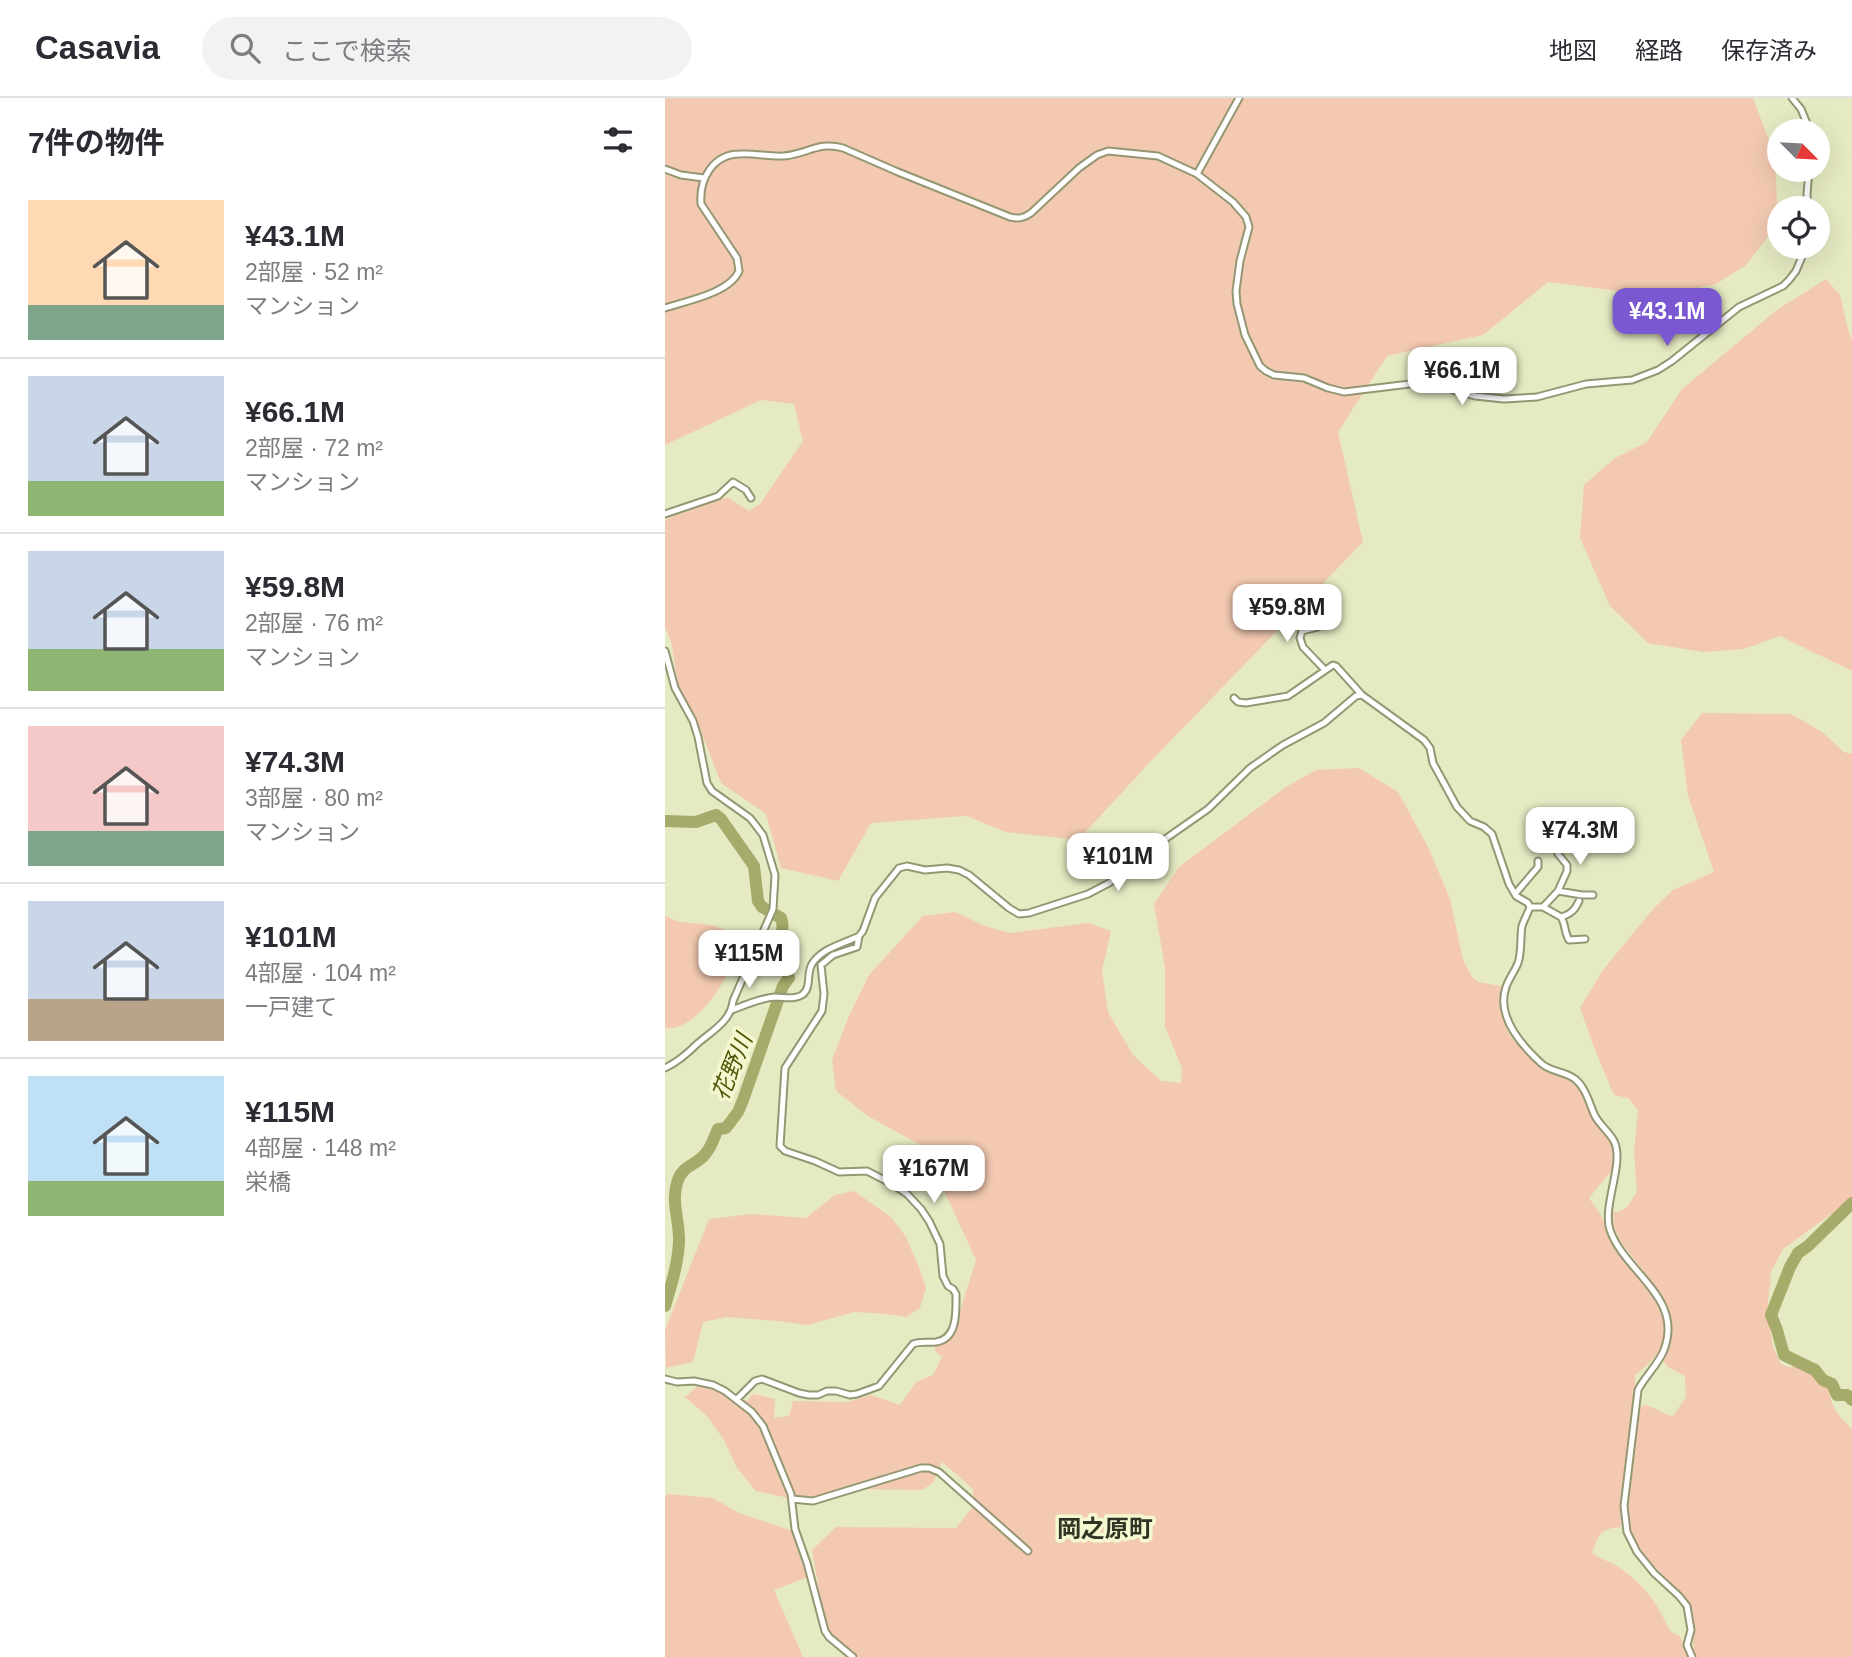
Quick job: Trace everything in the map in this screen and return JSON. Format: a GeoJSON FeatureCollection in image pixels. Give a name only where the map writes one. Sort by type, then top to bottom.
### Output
{"type":"FeatureCollection","features":[{"type":"Feature","properties":{"kind":"street"},"geometry":{"type":"LineString","coordinates":[[1197,174],[1239,98]]}},
{"type":"Feature","properties":{"kind":"street"},"geometry":{"type":"LineString","coordinates":[[1792,98],[1805,119]]}},
{"type":"Feature","properties":{"kind":"street"},"geometry":{"type":"LineString","coordinates":[[665,308],[716,291],[732,282],[739,271],[737,258],[701,204],[700,193],[710,169],[729,155],[785,156],[821,145],[834,145],[865,156],[898,173],[1018,218],[1031,213],[1079,167],[1108,151],[1158,156],[1197,174],[1240,209],[1249,227],[1240,261],[1237,304],[1245,335],[1260,366],[1274,375],[1304,378],[1344,391],[1426,382],[1475,396],[1522,399],[1571,387],[1632,380],[1658,370],[1672,361],[1739,307],[1783,286],[1796,271],[1801,259]]}},
{"type":"Feature","properties":{"kind":"street"},"geometry":{"type":"LineString","coordinates":[[665,169],[681,175],[704,178]]}},
{"type":"Feature","properties":{"kind":"street"},"geometry":{"type":"LineString","coordinates":[[665,514],[718,495],[733,482],[746,490],[751,498]]}},
{"type":"Feature","properties":{"kind":"street"},"geometry":{"type":"LineString","coordinates":[[1318,627],[1303,631],[1300,638],[1303,647],[1325,670]]}},
{"type":"Feature","properties":{"kind":"street"},"geometry":{"type":"LineString","coordinates":[[665,651],[675,688],[693,721],[707,783],[712,791],[750,818],[763,835],[775,875],[773,909],[733,1000],[732,1010],[717,1029],[675,1064],[665,1068]]}},
{"type":"Feature","properties":{"kind":"street"},"geometry":{"type":"LineString","coordinates":[[1234,698],[1246,704],[1288,696],[1325,670],[1336,666],[1362,695],[1415,733],[1430,748],[1433,763],[1457,807],[1469,821],[1484,827],[1492,834],[1509,884],[1515,894],[1530,907]]}},
{"type":"Feature","properties":{"kind":"street"},"geometry":{"type":"LineString","coordinates":[[737,1399],[755,1381],[762,1379],[809,1395],[837,1391],[857,1394],[879,1386],[913,1344],[944,1340],[954,1327],[956,1294],[943,1276],[940,1244],[921,1209],[907,1194],[867,1171],[839,1172],[785,1151],[780,1146],[785,1068],[822,1011],[824,994],[821,965],[833,955],[857,947],[875,898],[899,868],[907,866],[925,870],[959,870],[1019,914],[1098,890],[1208,809],[1250,768],[1324,723],[1356,696],[1362,695]]}},
{"type":"Feature","properties":{"kind":"street"},"geometry":{"type":"LineString","coordinates":[[1542,907],[1558,891],[1567,871],[1567,865],[1558,854],[1554,842]]}},
{"type":"Feature","properties":{"kind":"street"},"geometry":{"type":"LineString","coordinates":[[1515,894],[1538,867],[1538,861]]}},
{"type":"Feature","properties":{"kind":"street"},"geometry":{"type":"LineString","coordinates":[[1558,891],[1593,895]]}},
{"type":"Feature","properties":{"kind":"street"},"geometry":{"type":"LineString","coordinates":[[1561,917],[1576,909],[1579,901]]}},
{"type":"Feature","properties":{"kind":"street"},"geometry":{"type":"LineString","coordinates":[[1530,907],[1542,907],[1561,917],[1565,923],[1564,933],[1569,940],[1585,939]]}},
{"type":"Feature","properties":{"kind":"street"},"geometry":{"type":"LineString","coordinates":[[1530,907],[1523,925],[1519,961],[1506,985],[1503,997],[1505,1012],[1513,1032],[1543,1066],[1566,1073],[1576,1080],[1584,1090],[1596,1117],[1615,1142],[1617,1155],[1610,1204],[1610,1229],[1621,1249],[1661,1301],[1667,1316],[1668,1335],[1663,1350],[1638,1390],[1624,1506],[1627,1532],[1637,1552],[1687,1606],[1691,1630],[1687,1645],[1692,1657]]}},
{"type":"Feature","properties":{"kind":"street"},"geometry":{"type":"LineString","coordinates":[[732,1010],[774,997],[794,998],[803,995],[807,990],[809,969],[818,956],[833,946],[859,936]]}},
{"type":"Feature","properties":{"kind":"street"},"geometry":{"type":"LineString","coordinates":[[665,1379],[713,1385],[737,1399],[763,1426],[792,1499],[795,1529],[825,1631],[853,1657]]}},
{"type":"Feature","properties":{"kind":"street"},"geometry":{"type":"LineString","coordinates":[[792,1499],[814,1501],[921,1468],[929,1468],[939,1472],[960,1489],[995,1524],[1028,1551]]}},
{"type":"Feature","properties":{"kind":"shaded area"},"geometry":{"type":"Polygon","coordinates":[[[665,98],[1753,98],[1767,135],[1767,182],[1776,182],[1777,196],[1767,196],[1767,238],[1746,265],[1716,284],[1658,296],[1548,282],[1483,335],[1387,356],[1338,432],[1363,542],[1078,840],[1005,832],[967,816],[871,823],[838,881],[781,868],[766,814],[721,783],[696,719],[679,690],[671,641],[665,628],[665,520],[698,503],[728,498],[749,511],[760,504],[803,441],[794,404],[761,400],[665,445],[665,98]]]}},
{"type":"Feature","properties":{"kind":"shaded area"},"geometry":{"type":"Polygon","coordinates":[[[1826,279],[1840,295],[1852,338],[1852,671],[1780,636],[1744,649],[1703,652],[1648,643],[1610,606],[1580,538],[1584,485],[1615,458],[1647,442],[1682,389],[1777,310],[1826,279]]]}},
{"type":"Feature","properties":{"kind":"shaded area"},"geometry":{"type":"Polygon","coordinates":[[[1702,713],[1791,714],[1822,732],[1844,752],[1852,754],[1852,1199],[1783,1249],[1771,1272],[1767,1314],[1773,1347],[1781,1364],[1798,1367],[1809,1363],[1818,1368],[1826,1379],[1836,1411],[1852,1429],[1852,1657],[1694,1657],[1690,1604],[1647,1558],[1630,1527],[1629,1485],[1639,1409],[1644,1405],[1673,1416],[1686,1397],[1685,1376],[1664,1362],[1670,1347],[1672,1325],[1663,1297],[1621,1242],[1614,1227],[1613,1212],[1627,1207],[1637,1192],[1634,1152],[1638,1110],[1628,1098],[1614,1095],[1580,1008],[1603,970],[1654,908],[1673,890],[1714,872],[1688,796],[1681,740],[1702,713]]]}},
{"type":"Feature","properties":{"kind":"shaded area"},"geometry":{"type":"Polygon","coordinates":[[[1359,768],[1398,792],[1428,847],[1450,899],[1463,960],[1472,977],[1478,982],[1501,986],[1500,1005],[1509,1035],[1546,1071],[1569,1079],[1577,1085],[1596,1124],[1611,1144],[1612,1170],[1589,1198],[1603,1219],[1614,1246],[1660,1309],[1665,1325],[1663,1341],[1654,1358],[1635,1375],[1620,1507],[1621,1527],[1601,1533],[1592,1553],[1617,1566],[1642,1587],[1655,1603],[1670,1631],[1680,1636],[1685,1649],[1694,1657],[859,1657],[851,1649],[827,1636],[812,1550],[836,1527],[956,1528],[974,1505],[973,1489],[942,1462],[933,1483],[922,1490],[854,1489],[798,1500],[756,1491],[737,1468],[724,1440],[707,1416],[685,1397],[700,1384],[718,1388],[747,1401],[753,1394],[775,1399],[774,1418],[789,1416],[793,1401],[847,1402],[871,1395],[900,1405],[916,1382],[933,1375],[942,1357],[935,1351],[935,1345],[952,1337],[976,1260],[924,1147],[868,1116],[836,1091],[832,1060],[869,975],[923,916],[955,912],[985,926],[1010,933],[1088,923],[1111,931],[1102,971],[1108,1012],[1133,1055],[1161,1081],[1181,1083],[1182,1068],[1165,1027],[1165,967],[1154,904],[1179,867],[1286,787],[1316,770],[1359,768]]]}},
{"type":"Feature","properties":{"kind":"shaded area"},"geometry":{"type":"Polygon","coordinates":[[[665,915],[682,922],[707,924],[735,938],[728,971],[718,989],[703,1009],[685,1024],[675,1028],[665,1028],[665,915]]]}},
{"type":"Feature","properties":{"kind":"shaded area"},"geometry":{"type":"Polygon","coordinates":[[[854,1191],[891,1217],[906,1237],[926,1288],[920,1308],[906,1317],[855,1312],[807,1325],[727,1317],[703,1322],[693,1362],[666,1368],[665,1330],[709,1219],[752,1214],[806,1218],[835,1195],[854,1191]]]}},
{"type":"Feature","properties":{"kind":"shaded area"},"geometry":{"type":"Polygon","coordinates":[[[667,1494],[713,1498],[739,1513],[796,1532],[810,1576],[774,1590],[803,1657],[665,1657],[667,1494]]]}},
{"type":"Feature","properties":{"kind":"waterway","name":"花野川"},"geometry":{"type":"LineString","coordinates":[[665,821],[696,822],[716,815],[721,819],[754,866],[758,901],[762,907],[781,918],[781,956],[789,978],[783,986],[738,1112],[726,1128],[718,1129],[702,1157],[679,1177],[675,1190],[678,1250],[665,1306]]}},
{"type":"Feature","properties":{"kind":"waterway"},"geometry":{"type":"LineString","coordinates":[[1852,1203],[1798,1253],[1771,1315],[1784,1355],[1815,1370],[1823,1380],[1832,1384],[1837,1395],[1847,1395],[1852,1400]]}},
{"type":"Feature","properties":{"kind":"district","name":"岡之原町"},"geometry":{"type":"Point","coordinates":[1105,1528]}}]}
